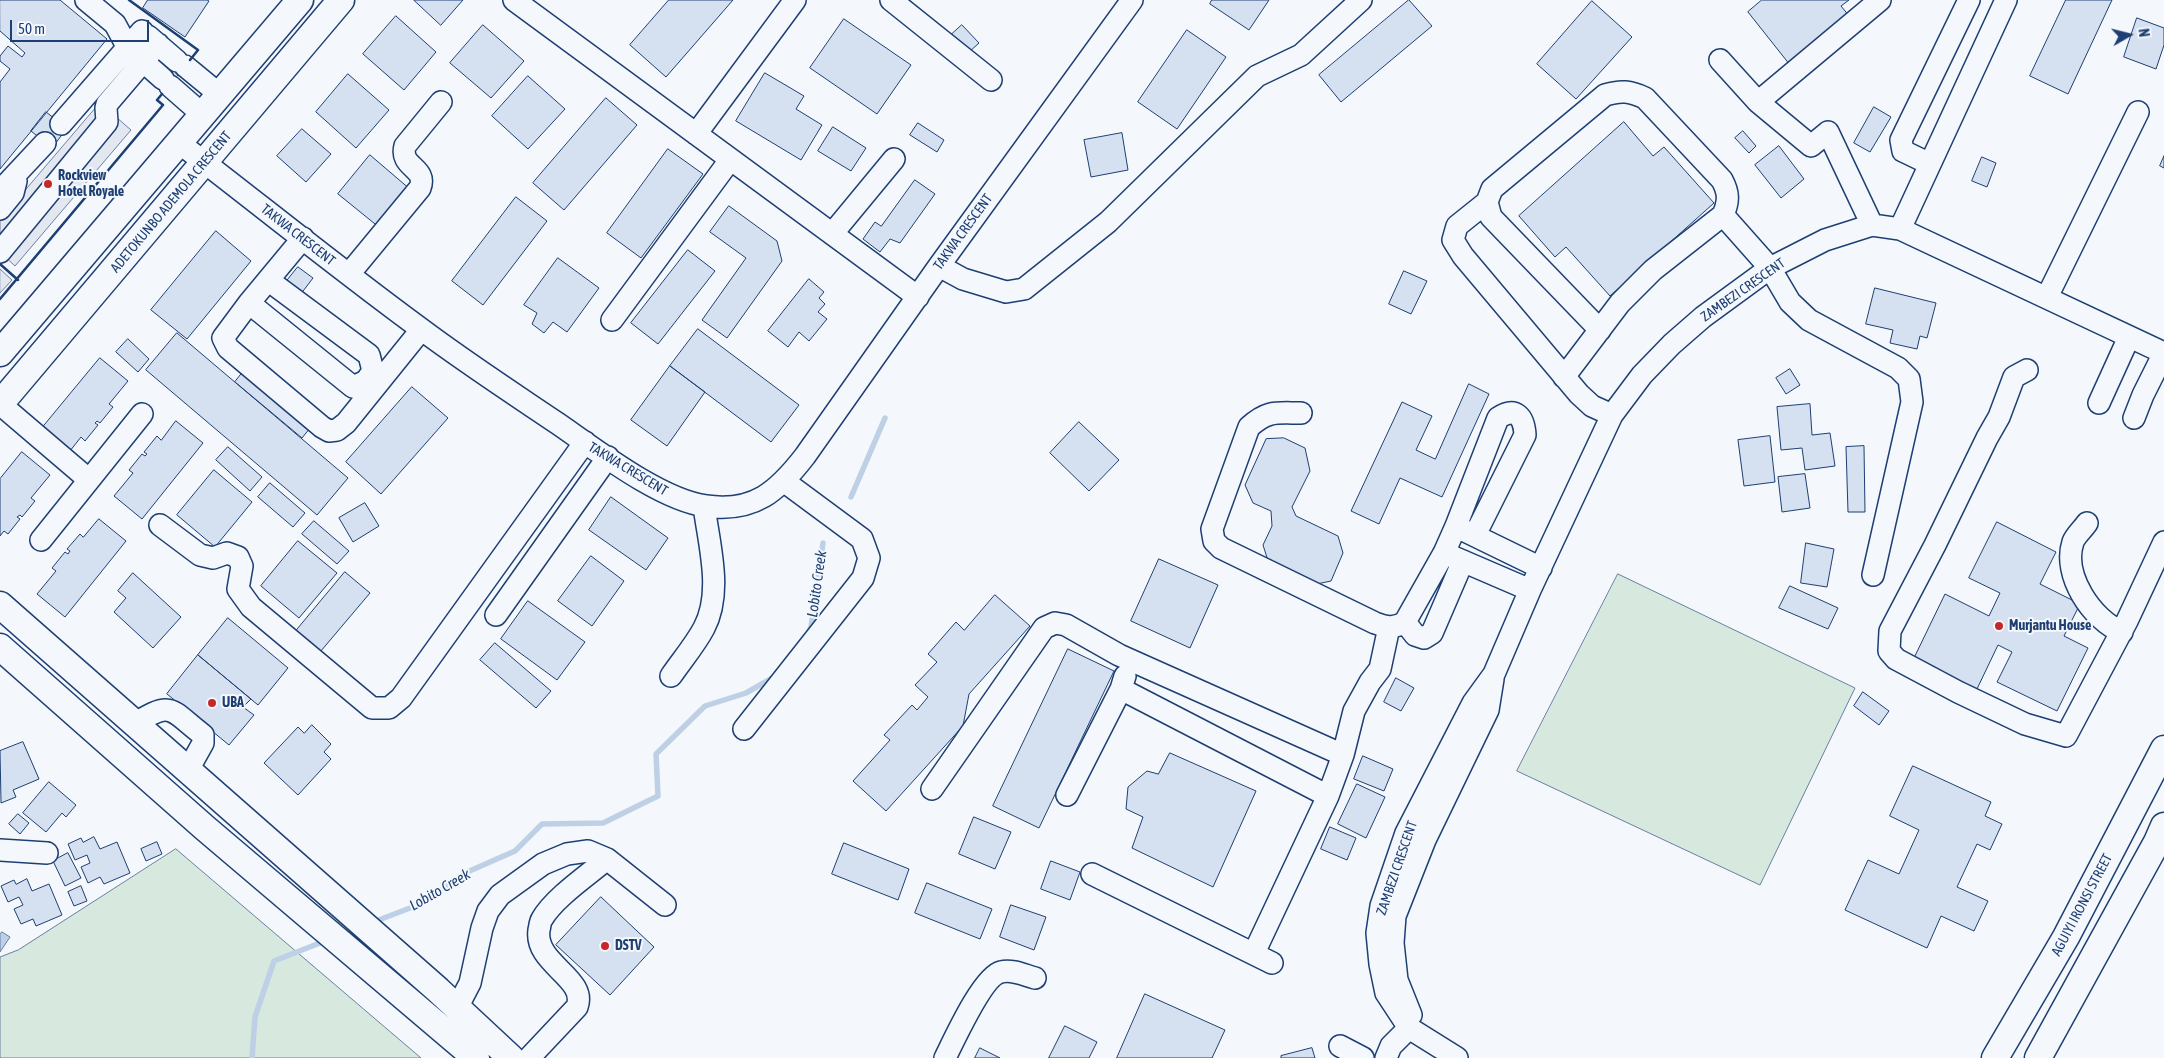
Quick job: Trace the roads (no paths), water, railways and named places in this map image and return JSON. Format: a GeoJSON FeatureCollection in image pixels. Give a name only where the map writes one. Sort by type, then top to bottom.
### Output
{"type":"FeatureCollection","features":[{"type":"Feature","properties":{"kind":"main road"},"geometry":{"type":"LineString","coordinates":[[0,353],[300,0]]}},
{"type":"Feature","properties":{"kind":"main road","name":"ADETOKUNBO ADEMOLA CRESCENT"},"geometry":{"type":"LineString","coordinates":[[0,404],[341,0]]}},
{"type":"Feature","properties":{"kind":"main road"},"geometry":{"type":"LineString","coordinates":[[0,605],[438,990],[511,1058]]}},
{"type":"Feature","properties":{"kind":"main road"},"geometry":{"type":"LineString","coordinates":[[0,647],[205,828],[467,1050]]}},
{"type":"Feature","properties":{"kind":"main road","name":"AGUIYI IRONSI STREET"},"geometry":{"type":"LineString","coordinates":[[1996,1058],[2066,937],[2164,748]]}},
{"type":"Feature","properties":{"kind":"main road"},"geometry":{"type":"LineString","coordinates":[[2038,1058],[2162,838]]}},
{"type":"Feature","properties":{"kind":"street"},"geometry":{"type":"LineString","coordinates":[[86,0],[115,24],[150,38],[219,94]]}},
{"type":"Feature","properties":{"kind":"street"},"geometry":{"type":"LineString","coordinates":[[514,0],[918,297]]}},
{"type":"Feature","properties":{"kind":"street"},"geometry":{"type":"LineString","coordinates":[[696,134],[795,0]]}},
{"type":"Feature","properties":{"kind":"street"},"geometry":{"type":"LineString","coordinates":[[891,0],[992,80]]}},
{"type":"Feature","properties":{"kind":"street","name":"TAKWA CRESCENT"},"geometry":{"type":"LineString","coordinates":[[178,142],[422,330],[659,491],[704,506],[732,507],[763,498],[785,482],[806,456],[939,266],[1132,0]]}},
{"type":"Feature","properties":{"kind":"street"},"geometry":{"type":"LineString","coordinates":[[939,266],[963,280],[1006,292],[1024,288],[1108,222],[1257,76],[1301,55],[1361,0]]}},
{"type":"Feature","properties":{"kind":"street"},"geometry":{"type":"LineString","coordinates":[[1758,102],[1880,0]]}},
{"type":"Feature","properties":{"kind":"street"},"geometry":{"type":"LineString","coordinates":[[1930,164],[1903,151],[1901,140],[1969,0]]}},
{"type":"Feature","properties":{"kind":"street"},"geometry":{"type":"LineString","coordinates":[[1900,229],[2006,0]]}},
{"type":"Feature","properties":{"kind":"street"},"geometry":{"type":"LineString","coordinates":[[115,24],[137,59],[202,114]]}},
{"type":"Feature","properties":{"kind":"street"},"geometry":{"type":"LineString","coordinates":[[2,247],[107,122],[107,104],[150,38]]}},
{"type":"Feature","properties":{"kind":"street"},"geometry":{"type":"LineString","coordinates":[[61,124],[137,59]]}},
{"type":"Feature","properties":{"kind":"street"},"geometry":{"type":"LineString","coordinates":[[1720,60],[1758,102],[1811,146],[1828,132],[1872,225]]}},
{"type":"Feature","properties":{"kind":"street"},"geometry":{"type":"LineString","coordinates":[[1564,376],[1620,302],[1653,270],[1723,215],[1728,202],[1728,191],[1722,180],[1645,98],[1633,92],[1620,90],[1605,95],[1492,189],[1487,202],[1457,226],[1453,240],[1463,256],[1579,394],[1592,406],[1612,416]]}},
{"type":"Feature","properties":{"kind":"street"},"geometry":{"type":"LineString","coordinates":[[349,274],[420,188],[422,181],[420,174],[405,160],[403,154],[405,146],[441,102]]}},
{"type":"Feature","properties":{"kind":"street"},"geometry":{"type":"LineString","coordinates":[[2047,296],[2138,112]]}},
{"type":"Feature","properties":{"kind":"street"},"geometry":{"type":"LineString","coordinates":[[0,191],[18,174],[45,143]]}},
{"type":"Feature","properties":{"kind":"street"},"geometry":{"type":"LineString","coordinates":[[832,234],[894,158]]}},
{"type":"Feature","properties":{"kind":"street"},"geometry":{"type":"LineString","coordinates":[[612,320],[730,160]]}},
{"type":"Feature","properties":{"kind":"street"},"geometry":{"type":"LineString","coordinates":[[0,209],[13,193],[18,174]]}},
{"type":"Feature","properties":{"kind":"street"},"geometry":{"type":"LineString","coordinates":[[1487,202],[1491,217],[1600,330]]}},
{"type":"Feature","properties":{"kind":"street"},"geometry":{"type":"LineString","coordinates":[[1723,215],[1770,268],[1790,302],[1809,320],[1898,368],[1909,379],[1912,402],[1873,574]]}},
{"type":"Feature","properties":{"kind":"street","name":"ZAMBEZI CRESCENT"},"geometry":{"type":"LineString","coordinates":[[1457,1058],[1416,1033],[1386,993],[1380,964],[1377,933],[1381,906],[1406,833],[1472,703],[1494,674],[1530,590],[1612,416],[1642,375],[1672,344],[1702,317],[1770,268],[1825,240],[1872,225],[1900,229],[2047,296],[2164,353]]}},
{"type":"Feature","properties":{"kind":"street"},"geometry":{"type":"LineString","coordinates":[[303,238],[225,333],[224,343],[328,431],[337,430],[346,423],[422,330]]}},
{"type":"Feature","properties":{"kind":"street"},"geometry":{"type":"LineString","coordinates":[[249,303],[353,387],[366,381],[374,371],[369,355],[268,280]]}},
{"type":"Feature","properties":{"kind":"street"},"geometry":{"type":"LineString","coordinates":[[2099,403],[2129,337]]}},
{"type":"Feature","properties":{"kind":"street"},"geometry":{"type":"LineString","coordinates":[[2134,418],[2142,395],[2164,353]]}},
{"type":"Feature","properties":{"kind":"street"},"geometry":{"type":"LineString","coordinates":[[2027,370],[2014,377],[1999,417],[1890,631],[1889,651],[1896,659],[1958,692],[2025,724],[2066,736],[2122,632],[2164,542]]}},
{"type":"Feature","properties":{"kind":"street"},"geometry":{"type":"LineString","coordinates":[[0,404],[88,479]]}},
{"type":"Feature","properties":{"kind":"street"},"geometry":{"type":"LineString","coordinates":[[1301,413],[1276,413],[1261,416],[1249,427],[1212,530],[1214,541],[1221,548],[1375,623],[1397,625],[1415,636],[1424,638],[1432,633],[1463,561]]}},
{"type":"Feature","properties":{"kind":"street"},"geometry":{"type":"LineString","coordinates":[[1092,874],[1263,958],[1328,796],[1343,755],[1354,711],[1370,682],[1380,669],[1397,625],[1444,553],[1465,531],[1525,435],[1524,424],[1520,417],[1514,413],[1506,413],[1498,418],[1465,531]]}},
{"type":"Feature","properties":{"kind":"street"},"geometry":{"type":"LineString","coordinates":[[41,540],[142,414]]}},
{"type":"Feature","properties":{"kind":"street"},"geometry":{"type":"LineString","coordinates":[[160,524],[200,555],[213,558],[227,553],[238,557],[242,566],[238,589],[251,607],[372,708],[389,708],[402,698],[585,442]]}},
{"type":"Feature","properties":{"kind":"street"},"geometry":{"type":"LineString","coordinates":[[496,615],[608,457]]}},
{"type":"Feature","properties":{"kind":"street"},"geometry":{"type":"LineString","coordinates":[[744,730],[863,578],[869,558],[862,539],[785,482]]}},
{"type":"Feature","properties":{"kind":"street"},"geometry":{"type":"LineString","coordinates":[[671,676],[704,627],[713,604],[714,578],[704,506]]}},
{"type":"Feature","properties":{"kind":"street"},"geometry":{"type":"LineString","coordinates":[[2087,523],[2073,542],[2071,572],[2083,597],[2096,614],[2110,628],[2122,632]]}},
{"type":"Feature","properties":{"kind":"street"},"geometry":{"type":"LineString","coordinates":[[1465,531],[1541,568]]}},
{"type":"Feature","properties":{"kind":"street"},"geometry":{"type":"LineString","coordinates":[[1444,553],[1530,590]]}},
{"type":"Feature","properties":{"kind":"street"},"geometry":{"type":"LineString","coordinates":[[932,789],[1044,628],[1055,623],[1066,625],[1106,648],[1343,755]]}},
{"type":"Feature","properties":{"kind":"street"},"geometry":{"type":"LineString","coordinates":[[1067,795],[1121,689],[1130,659]]}},
{"type":"Feature","properties":{"kind":"street"},"geometry":{"type":"LineString","coordinates":[[1121,689],[1328,796]]}},
{"type":"Feature","properties":{"kind":"street"},"geometry":{"type":"LineString","coordinates":[[134,724],[153,712],[168,708],[202,735],[203,743],[188,770]]}},
{"type":"Feature","properties":{"kind":"street"},"geometry":{"type":"LineString","coordinates":[[0,850],[47,853]]}},
{"type":"Feature","properties":{"kind":"street"},"geometry":{"type":"LineString","coordinates":[[456,1008],[470,983],[482,928],[488,910],[500,895],[543,864],[567,854],[588,851],[607,859],[665,905]]}},
{"type":"Feature","properties":{"kind":"street"},"geometry":{"type":"LineString","coordinates":[[529,1058],[577,1007],[580,1000],[578,990],[548,959],[538,938],[541,920],[553,905],[607,859]]}},
{"type":"Feature","properties":{"kind":"street"},"geometry":{"type":"LineString","coordinates":[[945,1058],[981,990],[990,978],[999,972],[1012,971],[1035,978]]}},
{"type":"Feature","properties":{"kind":"street"},"geometry":{"type":"LineString","coordinates":[[1386,1058],[1391,1046],[1416,1033]]}},
{"type":"Feature","properties":{"kind":"street"},"geometry":{"type":"LineString","coordinates":[[1340,1046],[1363,1058]]}},
{"type":"Feature","properties":{"kind":"water"},"geometry":{"type":"Polygon","coordinates":[[[2,932],[10,937],[0,952],[0,935],[2,932]]]}},
{"type":"Feature","properties":{"kind":"waterway","name":"Lobito Creek"},"geometry":{"type":"LineString","coordinates":[[851,497],[885,418]]}},
{"type":"Feature","properties":{"kind":"waterway","name":"Lobito Creek"},"geometry":{"type":"LineString","coordinates":[[809,632],[823,543]]}},
{"type":"Feature","properties":{"kind":"waterway","name":"Lobito Creek"},"geometry":{"type":"LineString","coordinates":[[371,923],[423,903],[465,873],[515,851],[542,824],[603,823],[658,796],[656,754],[705,706],[746,693],[774,677]]}},
{"type":"Feature","properties":{"kind":"waterway","name":"Lobito Creek"},"geometry":{"type":"LineString","coordinates":[[252,1058],[255,1017],[274,961],[325,941]]}},
{"type":"Feature","properties":{"kind":"place","name":"Rockview Hotel Royale"},"geometry":{"type":"Point","coordinates":[48,184]}},
{"type":"Feature","properties":{"kind":"place","name":"Murjantu House"},"geometry":{"type":"Point","coordinates":[1999,626]}},
{"type":"Feature","properties":{"kind":"place","name":"UBA"},"geometry":{"type":"Point","coordinates":[212,703]}},
{"type":"Feature","properties":{"kind":"place","name":"DSTV"},"geometry":{"type":"Point","coordinates":[605,946]}}]}
